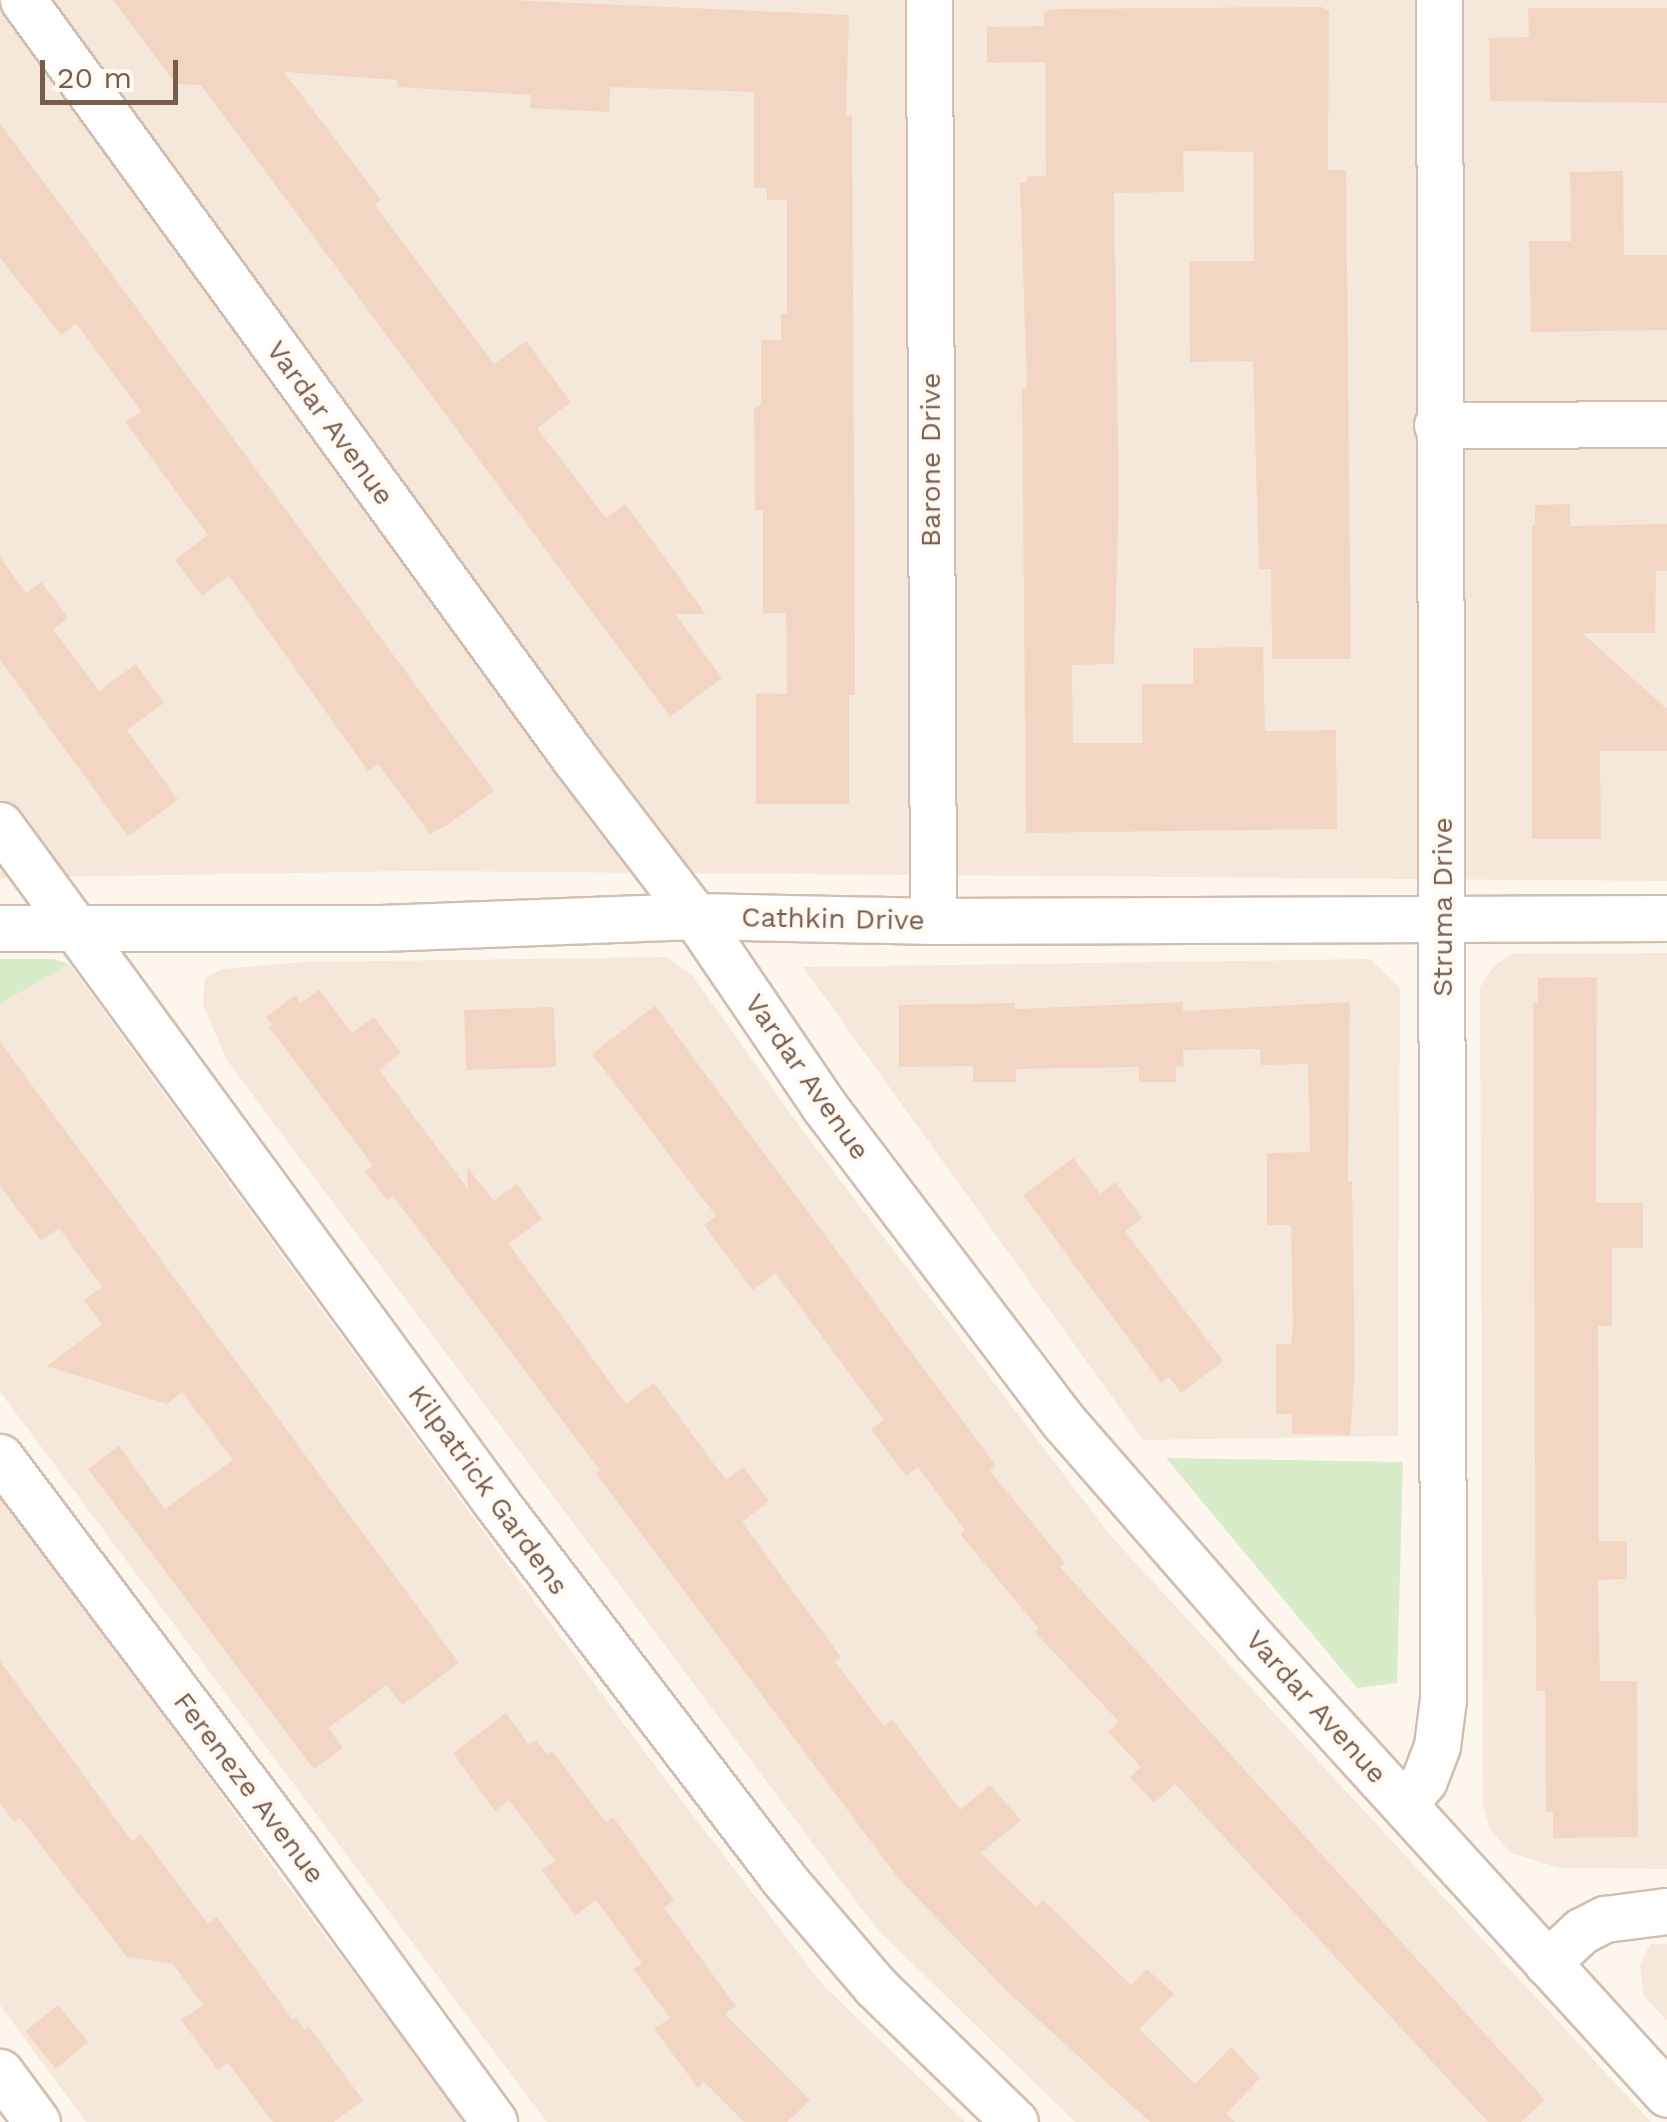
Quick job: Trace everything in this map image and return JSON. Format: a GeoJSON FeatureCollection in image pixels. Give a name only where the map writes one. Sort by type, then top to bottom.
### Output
{"type":"FeatureCollection","features":[{"type":"Feature","properties":{"kind":"street","name":"Vardar Avenue"},"geometry":{"type":"LineString","coordinates":[[23,0],[576,760],[695,916],[824,1106],[1064,1422],[1667,2094]]}},
{"type":"Feature","properties":{"kind":"street","name":"Barone Drive"},"geometry":{"type":"LineString","coordinates":[[929,0],[932,921]]}},
{"type":"Feature","properties":{"kind":"street","name":"Struma Drive"},"geometry":{"type":"LineString","coordinates":[[1404,1804],[1424,1780],[1437,1746],[1444,1699],[1444,921],[1436,425],[1439,0]]}},
{"type":"Feature","properties":{"kind":"street"},"geometry":{"type":"LineString","coordinates":[[1436,425],[1667,424]]}},
{"type":"Feature","properties":{"kind":"street","name":"Kilpatrick Gardens"},"geometry":{"type":"LineString","coordinates":[[0,826],[544,1568],[782,1877],[875,1986],[1015,2122]]}},
{"type":"Feature","properties":{"kind":"street","name":"Cathkin Drive"},"geometry":{"type":"LineString","coordinates":[[0,928],[381,928],[695,916],[932,921],[1667,918]]}},
{"type":"Feature","properties":{"kind":"street","name":"Fereneze Avenue"},"geometry":{"type":"LineString","coordinates":[[0,1457],[296,1850],[494,2122]]}},
{"type":"Feature","properties":{"kind":"street"},"geometry":{"type":"LineString","coordinates":[[1548,1963],[1580,1931],[1604,1918],[1667,1912]]}},
{"type":"Feature","properties":{"kind":"street"},"geometry":{"type":"LineString","coordinates":[[0,2072],[37,2122]]}},
{"type":"Feature","properties":{"kind":"shaded area"},"geometry":{"type":"Polygon","coordinates":[[[0,0],[1667,0],[1667,881],[409,871],[0,878],[0,0]]]}},
{"type":"Feature","properties":{"kind":"shaded area"},"geometry":{"type":"Polygon","coordinates":[[[1667,953],[1667,1869],[1560,1868],[1511,1853],[1490,1830],[1483,1804],[1480,987],[1494,966],[1512,954],[1667,953]]]}},
{"type":"Feature","properties":{"kind":"shaded area"},"geometry":{"type":"Polygon","coordinates":[[[666,957],[692,975],[803,1131],[1109,1534],[1651,2122],[1075,2122],[876,1928],[226,1059],[203,1004],[205,978],[223,969],[303,962],[666,957]]]}},
{"type":"Feature","properties":{"kind":"shaded area"},"geometry":{"type":"Polygon","coordinates":[[[1370,959],[1400,988],[1398,1436],[1143,1440],[803,967],[1370,959]]]}},
{"type":"Feature","properties":{"kind":"shaded area"},"geometry":{"type":"Polygon","coordinates":[[[69,964],[643,1750],[823,1985],[965,2122],[547,2122],[0,1392],[0,1004],[69,964]]]}},
{"type":"Feature","properties":{"kind":"shaded area"},"geometry":{"type":"Polygon","coordinates":[[[0,1489],[272,1865],[465,2122],[86,2122],[0,2005],[0,1489]]]}},
{"type":"Feature","properties":{"kind":"shaded area"},"geometry":{"type":"Polygon","coordinates":[[[1650,1944],[1667,1944],[1667,2021],[1644,1996],[1640,1965],[1650,1944]]]}},
{"type":"Feature","properties":{"kind":"green space"},"geometry":{"type":"Polygon","coordinates":[[[0,959],[53,959],[69,964],[0,1004],[0,959]]]}},
{"type":"Feature","properties":{"kind":"green space"},"geometry":{"type":"Polygon","coordinates":[[[1166,1458],[1403,1462],[1397,1683],[1357,1688],[1166,1458]]]}},
{"type":"Feature","properties":{"kind":"building"},"geometry":{"type":"Polygon","coordinates":[[[113,0],[508,0],[849,15],[846,116],[852,115],[855,695],[849,695],[849,804],[756,804],[756,693],[787,694],[786,613],[763,613],[763,510],[755,510],[754,409],[761,404],[761,340],[781,340],[781,314],[787,314],[787,200],[767,200],[767,188],[754,188],[754,92],[610,87],[609,112],[530,108],[531,95],[397,87],[397,80],[284,72],[381,200],[375,205],[494,364],[526,341],[571,402],[537,428],[606,518],[625,504],[706,614],[675,614],[722,678],[670,717],[201,85],[176,84],[113,0]]]}},
{"type":"Feature","properties":{"kind":"building"},"geometry":{"type":"Polygon","coordinates":[[[1322,7],[1329,11],[1328,170],[1346,170],[1351,659],[1272,659],[1271,569],[1259,569],[1253,361],[1190,362],[1189,261],[1254,261],[1253,152],[1183,151],[1184,192],[1114,193],[1119,498],[1114,664],[1072,665],[1073,743],[1142,743],[1142,684],[1193,684],[1193,648],[1263,647],[1265,731],[1336,730],[1337,829],[1026,833],[1022,388],[1027,388],[1020,183],[1027,183],[1027,176],[1046,176],[1045,62],[987,63],[987,27],[1044,26],[1044,13],[1051,9],[1322,7]]]}},
{"type":"Feature","properties":{"kind":"building"},"geometry":{"type":"Polygon","coordinates":[[[1528,8],[1667,8],[1667,103],[1490,101],[1489,38],[1529,37],[1528,8]]]}},
{"type":"Feature","properties":{"kind":"building"},"geometry":{"type":"Polygon","coordinates":[[[0,123],[494,791],[447,825],[430,834],[378,764],[368,771],[229,576],[202,596],[175,560],[208,535],[125,422],[141,411],[76,323],[61,335],[0,258],[0,123]]]}},
{"type":"Feature","properties":{"kind":"building"},"geometry":{"type":"Polygon","coordinates":[[[1623,171],[1624,255],[1667,255],[1667,330],[1531,332],[1529,241],[1571,241],[1570,172],[1623,171]]]}},
{"type":"Feature","properties":{"kind":"building"},"geometry":{"type":"Polygon","coordinates":[[[1570,504],[1570,526],[1667,524],[1667,571],[1656,571],[1655,633],[1582,633],[1667,709],[1667,751],[1600,751],[1601,839],[1532,839],[1532,525],[1535,526],[1535,505],[1570,504]]]}},
{"type":"Feature","properties":{"kind":"building"},"geometry":{"type":"Polygon","coordinates":[[[0,557],[26,593],[41,582],[68,618],[53,629],[99,691],[136,664],[164,703],[127,730],[178,800],[128,836],[0,660],[0,557]]]}},
{"type":"Feature","properties":{"kind":"building"},"geometry":{"type":"Polygon","coordinates":[[[1597,977],[1596,1203],[1643,1203],[1643,1248],[1612,1248],[1612,1326],[1598,1326],[1599,1541],[1627,1541],[1627,1579],[1598,1580],[1600,1681],[1637,1681],[1638,1837],[1553,1838],[1553,1812],[1546,1812],[1545,1691],[1536,1691],[1533,1003],[1538,1003],[1538,978],[1597,977]]]}},
{"type":"Feature","properties":{"kind":"building"},"geometry":{"type":"Polygon","coordinates":[[[319,990],[352,1033],[374,1017],[401,1053],[379,1070],[468,1189],[467,1167],[494,1201],[517,1184],[542,1219],[509,1244],[626,1404],[654,1383],[726,1480],[743,1467],[769,1501],[742,1522],[841,1657],[835,1662],[884,1726],[892,1719],[960,1810],[990,1785],[1021,1820],[981,1853],[1036,1907],[1043,1900],[1131,1985],[1147,1969],[1174,1994],[1139,2029],[1195,2084],[1231,2047],[1260,2078],[1226,2114],[1235,2122],[1150,2122],[1007,1991],[899,1879],[596,1473],[600,1470],[393,1196],[387,1201],[365,1171],[373,1166],[269,1027],[272,1024],[266,1017],[295,995],[300,1003],[319,990]]]}},
{"type":"Feature","properties":{"kind":"building"},"geometry":{"type":"Polygon","coordinates":[[[1183,1002],[1183,1011],[1350,1002],[1348,1181],[1352,1181],[1355,1370],[1350,1435],[1292,1434],[1292,1414],[1276,1414],[1276,1344],[1291,1344],[1293,1326],[1291,1225],[1267,1225],[1267,1153],[1310,1152],[1308,1064],[1261,1065],[1260,1049],[1183,1050],[1184,1067],[1176,1066],[1176,1082],[1139,1082],[1139,1067],[1016,1069],[1016,1082],[973,1082],[973,1066],[899,1067],[899,1005],[1015,1003],[1015,1009],[1183,1002]]]}},
{"type":"Feature","properties":{"kind":"building"},"geometry":{"type":"Polygon","coordinates":[[[655,1006],[996,1466],[990,1471],[1065,1563],[1060,1567],[1545,2100],[1521,2122],[1488,2122],[1175,1784],[1154,1803],[1130,1777],[1141,1767],[1108,1732],[1119,1722],[1035,1632],[1039,1629],[960,1534],[965,1530],[918,1467],[906,1476],[871,1429],[884,1420],[775,1273],[753,1290],[704,1225],[716,1216],[592,1054],[655,1006]]]}},
{"type":"Feature","properties":{"kind":"building"},"geometry":{"type":"Polygon","coordinates":[[[554,1007],[556,1067],[466,1070],[464,1010],[554,1007]]]}},
{"type":"Feature","properties":{"kind":"building"},"geometry":{"type":"Polygon","coordinates":[[[0,1042],[459,1663],[402,1705],[387,1685],[328,1728],[343,1748],[314,1769],[88,1469],[119,1446],[165,1509],[233,1460],[182,1392],[167,1404],[47,1366],[102,1325],[84,1300],[102,1287],[59,1228],[41,1241],[0,1186],[0,1042]]]}},
{"type":"Feature","properties":{"kind":"building"},"geometry":{"type":"Polygon","coordinates":[[[1073,1158],[1100,1194],[1115,1182],[1142,1218],[1125,1231],[1223,1361],[1181,1393],[1169,1377],[1161,1383],[1023,1195],[1073,1158]]]}},
{"type":"Feature","properties":{"kind":"building"},"geometry":{"type":"Polygon","coordinates":[[[0,1661],[132,1841],[141,1834],[208,1924],[217,1917],[293,2020],[296,2018],[305,2030],[309,2027],[363,2100],[334,2122],[273,2122],[228,2063],[218,2070],[181,2020],[203,2005],[173,1964],[127,1957],[20,1818],[14,1822],[0,1803],[0,1661]]]}},
{"type":"Feature","properties":{"kind":"building"},"geometry":{"type":"Polygon","coordinates":[[[506,1713],[529,1745],[536,1740],[547,1754],[552,1751],[606,1822],[613,1817],[674,1900],[664,1908],[736,2006],[725,2014],[810,2100],[787,2122],[744,2122],[704,2082],[698,2088],[654,2029],[670,2018],[633,1969],[642,1963],[596,1900],[575,1916],[542,1870],[555,1860],[509,1800],[495,1811],[453,1753],[506,1713]]]}},
{"type":"Feature","properties":{"kind":"building"},"geometry":{"type":"Polygon","coordinates":[[[58,2005],[88,2042],[56,2069],[25,2031],[58,2005]]]}}]}
